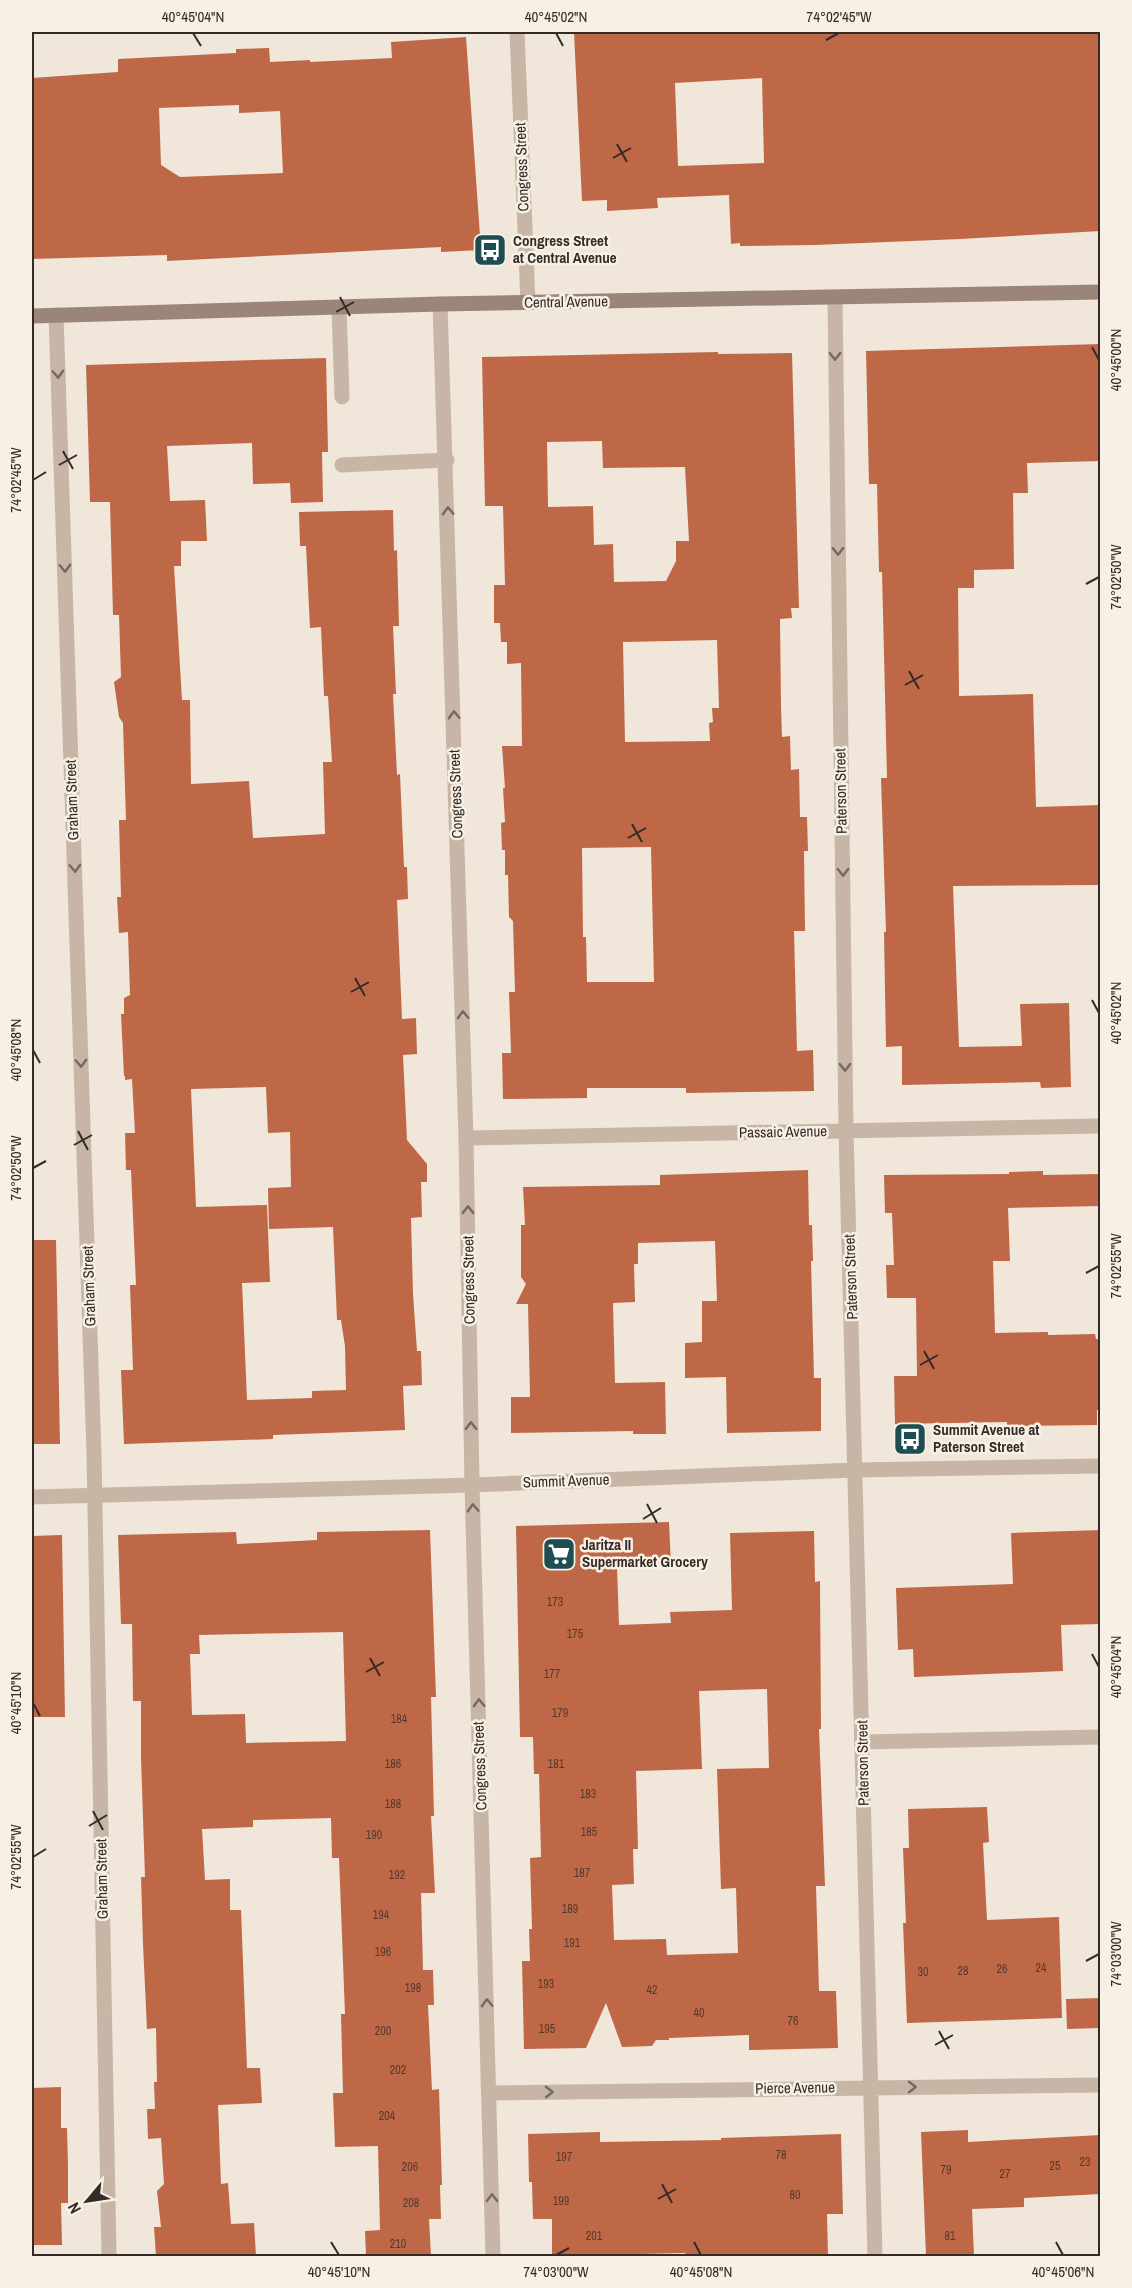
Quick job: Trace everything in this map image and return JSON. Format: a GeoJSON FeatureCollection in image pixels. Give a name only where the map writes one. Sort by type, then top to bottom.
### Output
{"type":"FeatureCollection","features":[{"type":"Feature","properties":{"kind":"main road","name":"Central Avenue"},"geometry":{"type":"LineString","coordinates":[[32,316],[440,304],[1101,292]]}},
{"type":"Feature","properties":{"kind":"street","name":"Congress Street"},"geometry":{"type":"LineString","coordinates":[[517,32],[528,303]]}},
{"type":"Feature","properties":{"kind":"street","name":"Paterson Street"},"geometry":{"type":"LineString","coordinates":[[835,298],[846,1131],[875,2256]]}},
{"type":"Feature","properties":{"kind":"street","name":"Congress Street"},"geometry":{"type":"LineString","coordinates":[[440,304],[447,460],[466,1138],[472,1485],[493,2256]]}},
{"type":"Feature","properties":{"kind":"street"},"geometry":{"type":"LineString","coordinates":[[339,307],[342,397]]}},
{"type":"Feature","properties":{"kind":"street","name":"Graham Street"},"geometry":{"type":"LineString","coordinates":[[56,315],[95,1496],[109,2256]]}},
{"type":"Feature","properties":{"kind":"street"},"geometry":{"type":"LineString","coordinates":[[342,465],[447,460]]}},
{"type":"Feature","properties":{"kind":"street","name":"Passaic Avenue"},"geometry":{"type":"LineString","coordinates":[[466,1138],[1101,1126]]}},
{"type":"Feature","properties":{"kind":"street","name":"Summit Avenue"},"geometry":{"type":"LineString","coordinates":[[32,1497],[472,1485],[855,1470],[1101,1466]]}},
{"type":"Feature","properties":{"kind":"street"},"geometry":{"type":"LineString","coordinates":[[862,1742],[1101,1737]]}},
{"type":"Feature","properties":{"kind":"street","name":"Pierce Avenue"},"geometry":{"type":"LineString","coordinates":[[490,2093],[1101,2085]]}},
{"type":"Feature","properties":{"kind":"building"},"geometry":{"type":"Polygon","coordinates":[[[574,32],[1101,32],[1101,231],[960,239],[740,246],[740,243],[731,244],[729,195],[657,198],[658,208],[607,211],[607,200],[582,201],[574,32]],[[762,78],[675,83],[678,166],[764,163],[762,78]]]}},
{"type":"Feature","properties":{"kind":"building"},"geometry":{"type":"Polygon","coordinates":[[[466,37],[481,250],[441,252],[441,247],[167,261],[167,255],[32,259],[32,78],[118,72],[118,59],[236,53],[236,49],[269,48],[270,62],[392,58],[391,42],[466,37]],[[239,105],[159,108],[161,165],[180,177],[283,173],[280,111],[239,113],[239,105]]]}},
{"type":"Feature","properties":{"kind":"building"},"geometry":{"type":"Polygon","coordinates":[[[1101,344],[1101,461],[1027,463],[1028,493],[1013,493],[1014,569],[974,570],[974,588],[958,588],[959,696],[1033,694],[1036,807],[1101,805],[1101,885],[953,886],[959,1047],[1022,1046],[1020,1004],[1069,1003],[1071,1087],[1041,1088],[1040,1082],[902,1085],[902,1046],[886,1047],[884,932],[886,932],[881,778],[887,778],[882,572],[879,572],[877,484],[869,484],[866,351],[1101,344]]]}},
{"type":"Feature","properties":{"kind":"building"},"geometry":{"type":"Polygon","coordinates":[[[718,352],[718,354],[792,353],[799,608],[791,608],[792,618],[780,619],[781,707],[782,737],[790,736],[791,770],[799,769],[800,817],[807,817],[808,851],[804,851],[805,931],[794,931],[797,1051],[813,1050],[814,1091],[686,1093],[686,1088],[587,1088],[587,1098],[503,1099],[502,1053],[511,1053],[509,992],[515,992],[513,921],[509,917],[508,875],[505,875],[505,850],[502,850],[501,823],[505,822],[503,788],[505,788],[502,746],[522,746],[521,663],[507,664],[507,642],[501,642],[500,623],[494,623],[494,585],[505,585],[503,506],[485,506],[482,357],[718,352]],[[602,441],[547,442],[548,507],[593,506],[594,545],[613,544],[614,582],[666,581],[676,561],[676,541],[689,541],[685,467],[603,468],[602,441]],[[717,640],[623,642],[625,742],[710,741],[709,723],[713,722],[712,708],[719,708],[717,640]],[[651,847],[582,848],[583,937],[586,937],[587,982],[654,982],[651,847]]]}},
{"type":"Feature","properties":{"kind":"building"},"geometry":{"type":"Polygon","coordinates":[[[326,358],[328,452],[322,452],[323,502],[291,503],[290,483],[253,484],[252,443],[167,446],[170,501],[205,500],[207,541],[181,541],[181,566],[174,566],[182,700],[190,700],[191,784],[249,781],[253,838],[325,834],[323,762],[332,762],[328,696],[324,696],[321,627],[310,628],[306,546],[300,546],[299,512],[393,510],[394,551],[397,550],[399,626],[393,626],[396,694],[393,694],[397,775],[400,774],[404,867],[407,867],[408,899],[397,900],[402,1019],[416,1018],[417,1054],[403,1055],[407,1140],[427,1164],[427,1182],[421,1182],[422,1217],[411,1218],[413,1294],[417,1351],[421,1351],[422,1385],[403,1386],[405,1430],[273,1435],[273,1439],[124,1444],[121,1370],[133,1370],[130,1285],[136,1285],[131,1170],[126,1170],[125,1133],[135,1133],[132,1079],[125,1080],[124,1076],[121,1014],[124,1014],[124,998],[130,995],[128,932],[119,933],[117,897],[121,897],[119,820],[126,820],[123,723],[119,717],[114,682],[121,677],[119,615],[113,615],[110,502],[90,502],[86,365],[326,358]],[[266,1087],[191,1089],[196,1207],[267,1205],[270,1282],[242,1283],[247,1400],[312,1398],[312,1391],[346,1390],[345,1346],[341,1320],[337,1320],[333,1227],[269,1229],[268,1188],[291,1187],[290,1132],[268,1133],[266,1087]]]}},
{"type":"Feature","properties":{"kind":"building"},"geometry":{"type":"Polygon","coordinates":[[[808,1170],[809,1225],[812,1225],[814,1378],[821,1378],[821,1431],[727,1433],[726,1377],[685,1378],[685,1343],[702,1342],[702,1301],[717,1301],[715,1241],[638,1243],[638,1264],[634,1264],[635,1302],[613,1303],[615,1383],[665,1382],[666,1434],[633,1434],[633,1431],[511,1433],[511,1397],[530,1397],[528,1304],[516,1304],[526,1284],[521,1277],[521,1225],[525,1225],[523,1187],[660,1185],[660,1175],[808,1170]]]}},
{"type":"Feature","properties":{"kind":"building"},"geometry":{"type":"Polygon","coordinates":[[[1043,1171],[1043,1175],[1101,1174],[1101,1206],[1008,1208],[1010,1261],[993,1261],[995,1333],[1095,1334],[1096,1339],[1101,1339],[1101,1410],[1097,1410],[1097,1425],[1007,1426],[1007,1422],[895,1424],[894,1376],[917,1376],[916,1298],[887,1298],[886,1265],[894,1265],[892,1213],[885,1213],[884,1175],[1009,1174],[1009,1172],[1043,1171]]]}},
{"type":"Feature","properties":{"kind":"building"},"geometry":{"type":"Polygon","coordinates":[[[32,1240],[56,1240],[60,1444],[32,1444],[32,1240]]]}},
{"type":"Feature","properties":{"kind":"building"},"geometry":{"type":"Polygon","coordinates":[[[669,1522],[671,1565],[617,1567],[619,1625],[671,1623],[670,1612],[732,1610],[730,1533],[814,1531],[815,1582],[820,1581],[821,1729],[819,1729],[825,1886],[816,1886],[819,1991],[836,1991],[838,2048],[749,2050],[749,2035],[669,2038],[669,2040],[656,2040],[652,2046],[622,2047],[606,2003],[586,2048],[524,2049],[522,1961],[530,1961],[529,1929],[532,1929],[530,1858],[541,1857],[539,1774],[534,1774],[533,1737],[520,1737],[516,1526],[669,1522]],[[767,1689],[699,1691],[702,1769],[636,1771],[638,1849],[633,1849],[634,1884],[612,1885],[614,1940],[666,1939],[667,1955],[738,1953],[736,1888],[721,1889],[717,1769],[769,1768],[767,1689]]]}},
{"type":"Feature","properties":{"kind":"building"},"geometry":{"type":"Polygon","coordinates":[[[430,1530],[436,1697],[431,1697],[434,1816],[431,1816],[435,1893],[421,1893],[423,1970],[433,1970],[434,2005],[428,2005],[432,2090],[439,2089],[441,2219],[429,2219],[431,2256],[366,2256],[365,2231],[380,2230],[378,2146],[335,2147],[333,2093],[343,2093],[341,2014],[345,2014],[339,1858],[332,1858],[331,1818],[253,1820],[253,1827],[202,1829],[205,1880],[230,1879],[230,1910],[241,1910],[247,2068],[260,2068],[262,2103],[218,2105],[221,2184],[228,2183],[231,2224],[254,2223],[256,2256],[156,2256],[154,2227],[161,2227],[157,2191],[164,2184],[161,2138],[148,2139],[147,2109],[155,2109],[154,2082],[157,2082],[156,2028],[147,2029],[143,1944],[141,1877],[145,1877],[141,1701],[133,1701],[132,1624],[121,1624],[118,1535],[236,1532],[237,1544],[317,1540],[317,1532],[430,1530]],[[343,1632],[199,1635],[200,1654],[190,1654],[192,1715],[245,1714],[246,1743],[346,1741],[343,1632]]]}},
{"type":"Feature","properties":{"kind":"building"},"geometry":{"type":"Polygon","coordinates":[[[1101,1530],[1101,1624],[1061,1625],[1063,1671],[914,1677],[913,1649],[898,1650],[896,1588],[1013,1584],[1011,1533],[1101,1530]]]}},
{"type":"Feature","properties":{"kind":"building"},"geometry":{"type":"Polygon","coordinates":[[[62,1535],[65,1717],[32,1717],[32,1536],[62,1535]]]}},
{"type":"Feature","properties":{"kind":"building"},"geometry":{"type":"Polygon","coordinates":[[[987,1807],[989,1842],[983,1843],[987,1920],[1059,1917],[1062,2018],[907,2023],[903,1848],[909,1848],[908,1809],[987,1807]]]}},
{"type":"Feature","properties":{"kind":"building"},"geometry":{"type":"Polygon","coordinates":[[[1101,1998],[1101,2028],[1067,2029],[1066,1999],[1101,1998]]]}},
{"type":"Feature","properties":{"kind":"building"},"geometry":{"type":"Polygon","coordinates":[[[61,2087],[61,2128],[67,2128],[68,2165],[68,2203],[61,2203],[62,2245],[32,2245],[32,2088],[61,2087]]]}},
{"type":"Feature","properties":{"kind":"building"},"geometry":{"type":"Polygon","coordinates":[[[968,2130],[968,2142],[1101,2135],[1101,2194],[1024,2198],[1024,2207],[972,2209],[974,2256],[926,2256],[921,2132],[968,2130]]]}},
{"type":"Feature","properties":{"kind":"building"},"geometry":{"type":"Polygon","coordinates":[[[600,2132],[600,2142],[721,2140],[721,2138],[841,2134],[843,2214],[827,2214],[828,2256],[686,2256],[685,2253],[552,2256],[552,2219],[533,2219],[532,2182],[529,2182],[528,2134],[600,2132]]]}},
{"type":"Feature","properties":{"kind":"place","name":"Congress Street at Central Avenue"},"geometry":{"type":"Point","coordinates":[490,250]}},
{"type":"Feature","properties":{"kind":"place","name":"Summit Avenue at Paterson Street"},"geometry":{"type":"Point","coordinates":[910,1439]}},
{"type":"Feature","properties":{"kind":"place","name":"Jaritza II Supermarket Grocery"},"geometry":{"type":"Point","coordinates":[559,1554]}}]}
